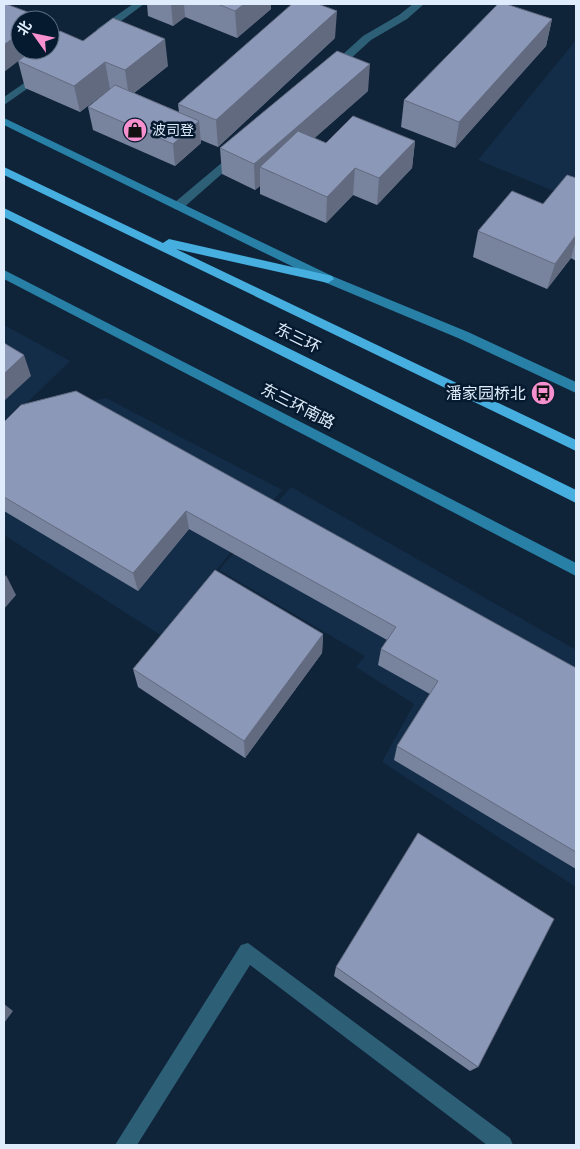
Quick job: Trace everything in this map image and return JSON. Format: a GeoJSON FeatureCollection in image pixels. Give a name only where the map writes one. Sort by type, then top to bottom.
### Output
{"type":"FeatureCollection","features":[{"type":"Feature","properties":{"kind":"highway","name":"东三环"},"geometry":{"type":"LineString","coordinates":[[4,171],[576,446]]}},
{"type":"Feature","properties":{"kind":"highway","name":"东三环"},"geometry":{"type":"LineString","coordinates":[[4,212],[576,497]]}},
{"type":"Feature","properties":{"kind":"highway"},"geometry":{"type":"LineString","coordinates":[[143,237],[328,279]]}},
{"type":"Feature","properties":{"kind":"street"},"geometry":{"type":"LineString","coordinates":[[91,38],[138,4]]}},
{"type":"Feature","properties":{"kind":"street"},"geometry":{"type":"LineString","coordinates":[[324,77],[367,38],[403,17],[419,4]]}},
{"type":"Feature","properties":{"kind":"street"},"geometry":{"type":"LineString","coordinates":[[4,102],[51,68]]}},
{"type":"Feature","properties":{"kind":"street"},"geometry":{"type":"LineString","coordinates":[[4,121],[328,279],[463,334],[576,388]]}},
{"type":"Feature","properties":{"kind":"street"},"geometry":{"type":"LineString","coordinates":[[178,206],[244,148]]}},
{"type":"Feature","properties":{"kind":"street","name":"东三环南路"},"geometry":{"type":"LineString","coordinates":[[4,274],[576,570]]}},
{"type":"Feature","properties":{"kind":"street"},"geometry":{"type":"LineString","coordinates":[[125,1145],[248,952],[503,1145]]}},
{"type":"Feature","properties":{"kind":"shaded area"},"geometry":{"type":"Polygon","coordinates":[[[576,40],[576,200],[478,160],[576,40]]]}},
{"type":"Feature","properties":{"kind":"shaded area"},"geometry":{"type":"Polygon","coordinates":[[[4,325],[70,361],[4,425],[4,325]]]}},
{"type":"Feature","properties":{"kind":"shaded area"},"geometry":{"type":"Polygon","coordinates":[[[106,398],[282,490],[162,636],[4,535],[4,440],[28,416],[106,398]]]}},
{"type":"Feature","properties":{"kind":"shaded area"},"geometry":{"type":"Polygon","coordinates":[[[291,487],[576,650],[576,887],[382,762],[414,704],[356,667],[365,656],[219,570],[291,487]]]}},
{"type":"Feature","properties":{"kind":"building"},"geometry":{"type":"Polygon","coordinates":[[[4,4],[6,4],[22,10],[10,10],[10,40],[4,45],[4,4]]]}},
{"type":"Feature","properties":{"kind":"building"},"geometry":{"type":"Polygon","coordinates":[[[218,4],[244,4],[235,11],[218,4]]]}},
{"type":"Feature","properties":{"kind":"building"},"geometry":{"type":"Polygon","coordinates":[[[292,4],[318,4],[337,11],[216,120],[178,104],[292,4]]]}},
{"type":"Feature","properties":{"kind":"building"},"geometry":{"type":"Polygon","coordinates":[[[498,4],[506,4],[552,19],[459,122],[404,100],[498,4]]]}},
{"type":"Feature","properties":{"kind":"building"},"geometry":{"type":"Polygon","coordinates":[[[113,18],[165,39],[125,70],[105,62],[74,86],[18,61],[60,60],[60,31],[83,41],[113,18]]]}},
{"type":"Feature","properties":{"kind":"building"},"geometry":{"type":"Polygon","coordinates":[[[337,51],[370,64],[254,164],[220,148],[337,51]]]}},
{"type":"Feature","properties":{"kind":"building"},"geometry":{"type":"Polygon","coordinates":[[[115,85],[199,121],[173,144],[88,107],[115,85]]]}},
{"type":"Feature","properties":{"kind":"building"},"geometry":{"type":"Polygon","coordinates":[[[353,116],[415,141],[379,178],[355,168],[327,197],[260,167],[298,131],[326,143],[353,116]]]}},
{"type":"Feature","properties":{"kind":"building"},"geometry":{"type":"Polygon","coordinates":[[[567,175],[576,178],[576,235],[555,264],[478,231],[512,191],[543,204],[567,175]]]}},
{"type":"Feature","properties":{"kind":"building"},"geometry":{"type":"Polygon","coordinates":[[[4,343],[24,355],[4,374],[4,343]]]}},
{"type":"Feature","properties":{"kind":"building"},"geometry":{"type":"Polygon","coordinates":[[[76,391],[576,668],[576,852],[397,746],[438,681],[381,649],[396,627],[186,511],[133,573],[4,497],[4,422],[21,405],[76,391]]]}},
{"type":"Feature","properties":{"kind":"building"},"geometry":{"type":"Polygon","coordinates":[[[215,570],[323,634],[244,741],[133,669],[215,570]]]}},
{"type":"Feature","properties":{"kind":"building"},"geometry":{"type":"Polygon","coordinates":[[[418,833],[554,919],[478,1067],[336,967],[418,833]]]}},
{"type":"Feature","properties":{"kind":"place","name":"波司登"},"geometry":{"type":"Point","coordinates":[135,130]}},
{"type":"Feature","properties":{"kind":"place","name":"潘家园桥北"},"geometry":{"type":"Point","coordinates":[543,393]}}]}
